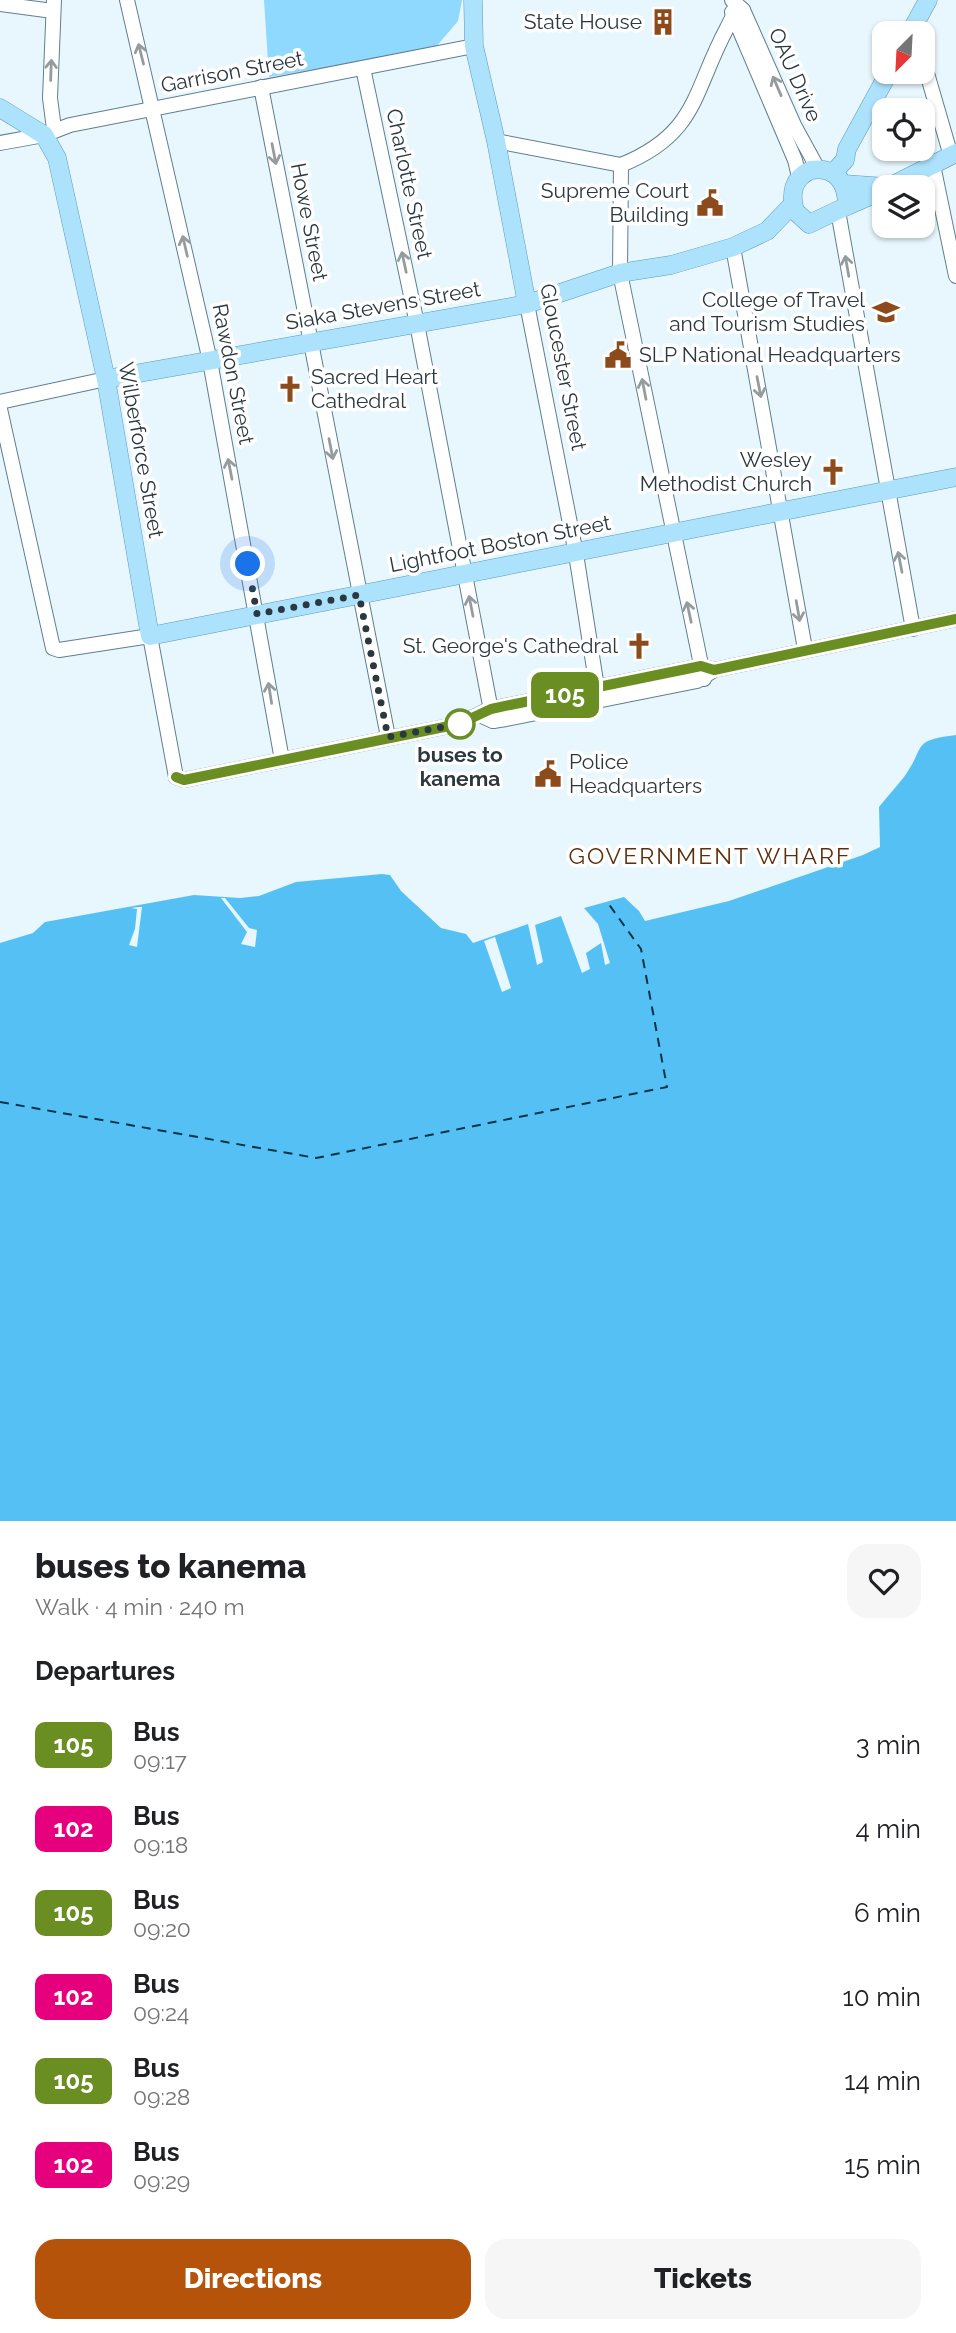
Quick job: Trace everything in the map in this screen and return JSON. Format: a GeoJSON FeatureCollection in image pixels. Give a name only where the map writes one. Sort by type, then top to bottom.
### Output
{"type":"FeatureCollection","features":[{"type":"Feature","properties":{"kind":"main road","name":"Gloucester Street"},"geometry":{"type":"LineString","coordinates":[[473,0],[474,46],[496,141],[527,304]]}},
{"type":"Feature","properties":{"kind":"main road"},"geometry":{"type":"LineString","coordinates":[[917,21],[928,0]]}},
{"type":"Feature","properties":{"kind":"main road"},"geometry":{"type":"LineString","coordinates":[[834,177],[851,165],[847,149],[882,84]]}},
{"type":"Feature","properties":{"kind":"main road"},"geometry":{"type":"LineString","coordinates":[[0,108],[49,132]]}},
{"type":"Feature","properties":{"kind":"main road","name":"Wilberforce Street"},"geometry":{"type":"LineString","coordinates":[[49,132],[106,379],[150,636]]}},
{"type":"Feature","properties":{"kind":"main road"},"geometry":{"type":"LineString","coordinates":[[913,175],[953,154]]}},
{"type":"Feature","properties":{"kind":"main road"},"geometry":{"type":"LineString","coordinates":[[872,185],[834,177],[799,177],[794,186],[793,204],[800,218],[810,224],[872,195]]}},
{"type":"Feature","properties":{"kind":"main road"},"geometry":{"type":"LineString","coordinates":[[834,177],[843,209]]}},
{"type":"Feature","properties":{"kind":"main road","name":"Siaka Stevens Street"},"geometry":{"type":"LineString","coordinates":[[767,231],[793,204]]}},
{"type":"Feature","properties":{"kind":"main road","name":"Siaka Stevens Street"},"geometry":{"type":"LineString","coordinates":[[106,379],[310,340],[527,304],[620,273],[671,265],[733,247],[767,231],[810,224]]}},
{"type":"Feature","properties":{"kind":"main road","name":"Lightfoot Boston Street"},"geometry":{"type":"LineString","coordinates":[[150,636],[576,554],[673,531],[781,514],[956,477]]}},
{"type":"Feature","properties":{"kind":"street","name":"Rawdon Street"},"geometry":{"type":"LineString","coordinates":[[127,0],[210,361],[282,760]]}},
{"type":"Feature","properties":{"kind":"street"},"geometry":{"type":"LineString","coordinates":[[0,4],[54,6],[49,132]]}},
{"type":"Feature","properties":{"kind":"street"},"geometry":{"type":"LineString","coordinates":[[496,141],[621,165],[652,149],[682,123],[693,109],[735,6]]}},
{"type":"Feature","properties":{"kind":"street","name":"OAU Drive"},"geometry":{"type":"LineString","coordinates":[[735,6],[794,125],[834,177]]}},
{"type":"Feature","properties":{"kind":"street","name":"OAU Drive"},"geometry":{"type":"LineString","coordinates":[[735,6],[795,160],[799,177]]}},
{"type":"Feature","properties":{"kind":"street","name":"Garrison Street"},"geometry":{"type":"LineString","coordinates":[[0,143],[261,87],[474,46]]}},
{"type":"Feature","properties":{"kind":"street","name":"Charlotte Street"},"geometry":{"type":"LineString","coordinates":[[363,68],[417,324],[465,574],[488,715]]}},
{"type":"Feature","properties":{"kind":"street"},"geometry":{"type":"LineString","coordinates":[[931,84],[953,154]]}},
{"type":"Feature","properties":{"kind":"street","name":"Howe Street"},"geometry":{"type":"LineString","coordinates":[[261,87],[388,737]]}},
{"type":"Feature","properties":{"kind":"street"},"geometry":{"type":"LineString","coordinates":[[621,165],[620,273],[673,531],[706,672]]}},
{"type":"Feature","properties":{"kind":"street"},"geometry":{"type":"LineString","coordinates":[[933,165],[956,276]]}},
{"type":"Feature","properties":{"kind":"street"},"geometry":{"type":"LineString","coordinates":[[843,209],[886,492],[913,629]]}},
{"type":"Feature","properties":{"kind":"street"},"geometry":{"type":"LineString","coordinates":[[733,247],[805,649]]}},
{"type":"Feature","properties":{"kind":"street","name":"Gloucester Street"},"geometry":{"type":"LineString","coordinates":[[527,304],[576,554],[598,693]]}},
{"type":"Feature","properties":{"kind":"street","name":"Siaka Stevens Street"},"geometry":{"type":"LineString","coordinates":[[0,402],[106,379]]}},
{"type":"Feature","properties":{"kind":"street","name":"Lightfoot Boston Street"},"geometry":{"type":"LineString","coordinates":[[0,409],[53,648],[59,650],[101,645],[150,636]]}},
{"type":"Feature","properties":{"kind":"street"},"geometry":{"type":"LineString","coordinates":[[282,760],[956,619]]}},
{"type":"Feature","properties":{"kind":"street","name":"Wilberforce Street"},"geometry":{"type":"LineString","coordinates":[[150,636],[176,777],[184,780],[282,760]]}},
{"type":"Feature","properties":{"kind":"shaded area"},"geometry":{"type":"Polygon","coordinates":[[[264,0],[462,0],[458,21],[435,48],[269,77],[264,0]]]}},
{"type":"Feature","properties":{"kind":"shaded area"},"geometry":{"type":"Polygon","coordinates":[[[956,735],[956,1521],[0,1521],[0,943],[33,933],[45,922],[194,895],[240,898],[259,896],[296,882],[382,874],[390,875],[401,891],[441,928],[466,934],[473,943],[528,924],[537,965],[543,962],[535,925],[561,916],[582,973],[590,969],[586,953],[601,943],[605,965],[610,963],[598,924],[584,908],[624,897],[645,921],[729,901],[863,855],[880,847],[879,807],[904,777],[921,746],[925,742],[956,735]]]}},
{"type":"Feature","properties":{"kind":"pier"},"geometry":{"type":"Polygon","coordinates":[[[221,898],[225,898],[249,928],[257,930],[255,947],[241,944],[247,932],[221,898]]]}},
{"type":"Feature","properties":{"kind":"pier"},"geometry":{"type":"Polygon","coordinates":[[[142,907],[137,947],[129,945],[135,929],[137,909],[131,908],[142,907]]]}},
{"type":"Feature","properties":{"kind":"pier"},"geometry":{"type":"Polygon","coordinates":[[[495,937],[511,988],[502,992],[484,941],[495,937]]]}},
{"type":"Feature","properties":{"kind":"ferry route"},"geometry":{"type":"LineString","coordinates":[[0,1102],[316,1158],[667,1087],[641,949],[608,903]]}},
{"type":"Feature","properties":{"kind":"bus line","name":"105"},"geometry":{"type":"LineString","coordinates":[[176,777],[184,780],[459,724],[491,709],[645,677],[701,666],[714,670],[956,619]]}},
{"type":"Feature","properties":{"kind":"place","name":"State House"},"geometry":{"type":"Point","coordinates":[663,22]}},
{"type":"Feature","properties":{"kind":"place","name":"Supreme Court Building"},"geometry":{"type":"Point","coordinates":[710,203]}},
{"type":"Feature","properties":{"kind":"place","name":"College of Travel and Tourism Studies"},"geometry":{"type":"Point","coordinates":[886,312]}},
{"type":"Feature","properties":{"kind":"place","name":"SLP National Headquarters"},"geometry":{"type":"Point","coordinates":[618,355]}},
{"type":"Feature","properties":{"kind":"place","name":"Sacred Heart Cathedral"},"geometry":{"type":"Point","coordinates":[290,389]}},
{"type":"Feature","properties":{"kind":"place","name":"Wesley Methodist Church"},"geometry":{"type":"Point","coordinates":[833,472]}},
{"type":"Feature","properties":{"kind":"place","name":"St. George's Cathedral"},"geometry":{"type":"Point","coordinates":[639,646]}},
{"type":"Feature","properties":{"kind":"place","name":"buses to kanema"},"geometry":{"type":"Point","coordinates":[460,724]}},
{"type":"Feature","properties":{"kind":"place","name":"Police Headquarters"},"geometry":{"type":"Point","coordinates":[548,774]}},
{"type":"Feature","properties":{"kind":"district","name":"GOVERNMENT WHARF"},"geometry":{"type":"Point","coordinates":[710,856]}},
{"type":"Feature","properties":{"kind":"route"},"geometry":{"type":"LineString","coordinates":[[248,564],[257,614],[359,595],[388,737],[460,724]]}}]}
